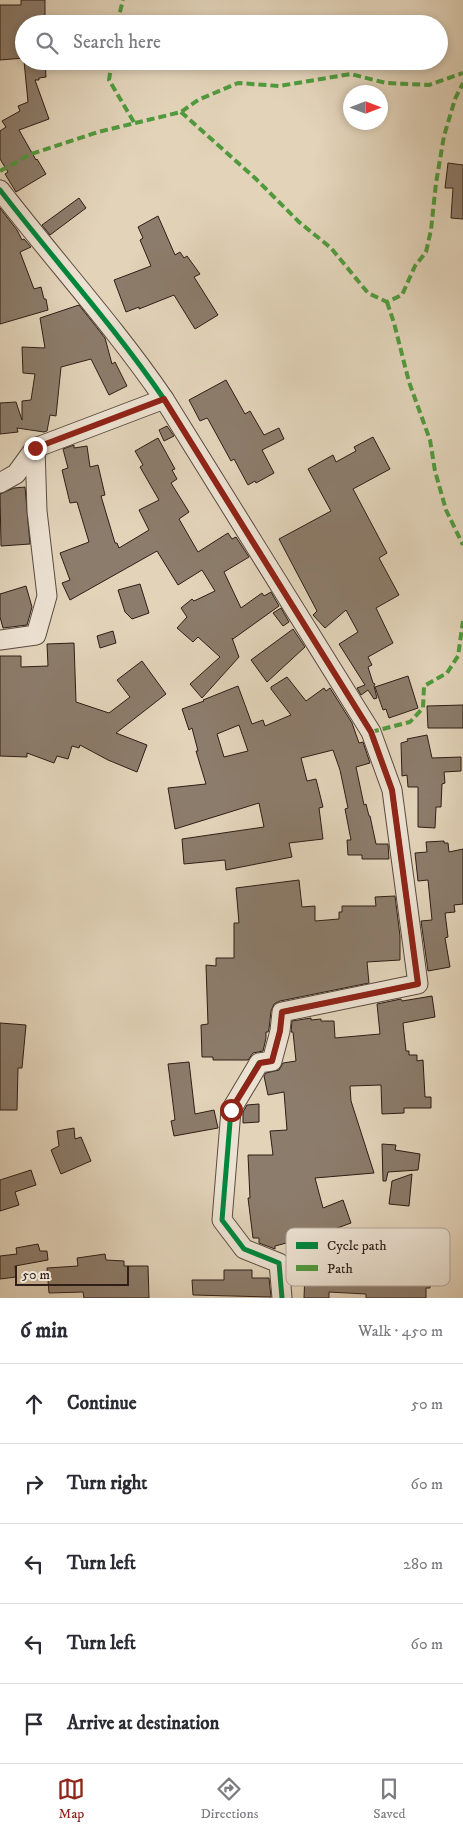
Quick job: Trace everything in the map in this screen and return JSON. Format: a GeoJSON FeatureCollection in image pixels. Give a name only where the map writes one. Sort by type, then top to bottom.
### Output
{"type":"FeatureCollection","features":[{"type":"Feature","properties":{"kind":"street"},"geometry":{"type":"LineString","coordinates":[[0,190],[140,364],[164,399],[371,732],[392,790],[418,984],[282,1012],[280,1031],[272,1061],[260,1063],[231,1110],[222,1220],[244,1249],[279,1263],[282,1298]]}},
{"type":"Feature","properties":{"kind":"street"},"geometry":{"type":"LineString","coordinates":[[0,483],[16,474],[35,448],[164,399]]}},
{"type":"Feature","properties":{"kind":"street"},"geometry":{"type":"LineString","coordinates":[[0,640],[36,635],[47,596],[37,510],[35,448]]}},
{"type":"Feature","properties":{"kind":"building"},"geometry":{"type":"Polygon","coordinates":[[[21,0],[45,0],[45,15],[15,15],[15,59],[0,60],[0,5],[21,5],[21,0]]]}},
{"type":"Feature","properties":{"kind":"building"},"geometry":{"type":"Polygon","coordinates":[[[25,70],[46,70],[46,77],[35,80],[49,119],[19,130],[46,174],[16,192],[5,174],[8,172],[0,159],[0,131],[6,127],[2,121],[20,111],[18,106],[28,102],[25,70]]]}},
{"type":"Feature","properties":{"kind":"building"},"geometry":{"type":"Polygon","coordinates":[[[448,163],[463,165],[463,219],[451,218],[453,188],[445,188],[448,163]]]}},
{"type":"Feature","properties":{"kind":"building"},"geometry":{"type":"Polygon","coordinates":[[[79,198],[86,208],[50,235],[42,225],[79,198]]]}},
{"type":"Feature","properties":{"kind":"building"},"geometry":{"type":"Polygon","coordinates":[[[0,208],[17,230],[22,240],[24,239],[31,247],[20,252],[34,289],[41,287],[48,310],[0,324],[0,208]]]}},
{"type":"Feature","properties":{"kind":"building"},"geometry":{"type":"Polygon","coordinates":[[[158,216],[175,255],[180,252],[184,258],[187,256],[200,274],[194,277],[218,315],[195,329],[174,295],[139,309],[139,307],[126,312],[114,280],[151,266],[140,240],[143,238],[138,227],[158,216]]]}},
{"type":"Feature","properties":{"kind":"building"},"geometry":{"type":"Polygon","coordinates":[[[79,305],[105,338],[112,364],[115,362],[127,386],[109,395],[91,359],[61,367],[56,416],[50,415],[47,431],[17,428],[18,432],[0,434],[0,403],[16,402],[22,420],[22,401],[31,400],[35,374],[23,373],[22,347],[45,348],[40,318],[79,305]]]}},
{"type":"Feature","properties":{"kind":"building"},"geometry":{"type":"Polygon","coordinates":[[[226,380],[245,414],[250,411],[264,435],[279,428],[284,439],[262,450],[274,473],[256,483],[255,481],[248,485],[234,459],[231,461],[208,419],[200,421],[189,400],[226,380]]]}},
{"type":"Feature","properties":{"kind":"building"},"geometry":{"type":"Polygon","coordinates":[[[167,426],[174,436],[164,441],[159,430],[167,426]]]}},
{"type":"Feature","properties":{"kind":"building"},"geometry":{"type":"Polygon","coordinates":[[[373,437],[390,469],[353,489],[387,553],[379,558],[399,595],[376,608],[393,643],[368,657],[372,665],[368,667],[375,684],[377,698],[374,699],[368,690],[361,695],[357,688],[365,685],[339,644],[358,632],[346,610],[325,628],[313,615],[317,611],[279,539],[331,511],[308,469],[333,455],[336,462],[356,451],[354,447],[373,437]]]}},
{"type":"Feature","properties":{"kind":"building"},"geometry":{"type":"Polygon","coordinates":[[[158,438],[175,469],[172,470],[177,479],[171,483],[189,512],[179,519],[198,552],[228,533],[232,539],[236,537],[249,557],[224,572],[241,608],[262,593],[264,596],[271,592],[279,606],[232,638],[239,657],[202,698],[190,684],[220,657],[198,637],[193,642],[177,628],[187,617],[181,608],[192,599],[194,601],[215,591],[202,570],[178,585],[157,551],[70,600],[62,583],[70,580],[60,553],[89,542],[77,502],[70,503],[62,470],[68,468],[63,449],[74,445],[74,448],[87,446],[90,467],[98,465],[105,495],[101,496],[115,543],[117,543],[119,548],[149,530],[139,510],[159,500],[140,467],[143,465],[135,451],[158,438]]]}},
{"type":"Feature","properties":{"kind":"building"},"geometry":{"type":"Polygon","coordinates":[[[25,487],[30,544],[1,546],[0,494],[14,488],[25,487]]]}},
{"type":"Feature","properties":{"kind":"building"},"geometry":{"type":"Polygon","coordinates":[[[140,584],[149,613],[132,619],[125,612],[118,590],[140,584]]]}},
{"type":"Feature","properties":{"kind":"building"},"geometry":{"type":"Polygon","coordinates":[[[26,586],[32,607],[27,625],[3,628],[0,617],[0,594],[26,586]]]}},
{"type":"Feature","properties":{"kind":"building"},"geometry":{"type":"Polygon","coordinates":[[[281,608],[289,622],[283,626],[273,613],[281,608]]]}},
{"type":"Feature","properties":{"kind":"building"},"geometry":{"type":"Polygon","coordinates":[[[293,629],[305,647],[267,682],[251,660],[293,629]]]}},
{"type":"Feature","properties":{"kind":"building"},"geometry":{"type":"Polygon","coordinates":[[[113,631],[116,643],[100,648],[97,636],[113,631]]]}},
{"type":"Feature","properties":{"kind":"building"},"geometry":{"type":"Polygon","coordinates":[[[74,643],[76,702],[109,713],[130,697],[117,680],[142,661],[166,694],[116,733],[147,745],[137,772],[108,760],[80,745],[79,748],[72,746],[68,759],[57,756],[54,763],[27,753],[27,757],[0,756],[0,656],[21,656],[21,667],[48,666],[47,644],[74,643]]]}},
{"type":"Feature","properties":{"kind":"building"},"geometry":{"type":"Polygon","coordinates":[[[408,676],[418,708],[389,718],[386,709],[383,710],[375,687],[408,676]]]}},
{"type":"Feature","properties":{"kind":"building"},"geometry":{"type":"Polygon","coordinates":[[[287,677],[306,701],[324,688],[326,691],[330,688],[352,723],[359,743],[363,742],[370,763],[356,767],[364,805],[366,804],[370,816],[376,844],[388,844],[389,859],[362,859],[362,855],[348,855],[347,840],[351,840],[345,809],[348,808],[340,770],[333,750],[301,758],[307,781],[316,779],[323,807],[319,808],[323,839],[289,843],[292,857],[226,870],[225,860],[184,864],[182,839],[264,827],[259,803],[175,829],[168,788],[206,784],[196,751],[198,751],[192,728],[189,730],[182,709],[238,686],[252,724],[263,720],[265,726],[291,715],[271,687],[287,677]],[[239,725],[217,734],[224,757],[248,751],[239,725]]]}},
{"type":"Feature","properties":{"kind":"building"},"geometry":{"type":"Polygon","coordinates":[[[463,705],[463,728],[428,728],[427,706],[463,705]]]}},
{"type":"Feature","properties":{"kind":"building"},"geometry":{"type":"Polygon","coordinates":[[[427,735],[432,758],[461,757],[461,771],[444,772],[445,783],[442,784],[441,807],[436,807],[435,828],[418,827],[418,787],[408,787],[407,775],[402,776],[401,743],[408,741],[407,739],[427,735]]]}},
{"type":"Feature","properties":{"kind":"building"},"geometry":{"type":"Polygon","coordinates":[[[444,841],[444,843],[448,843],[449,852],[463,849],[463,904],[454,905],[455,912],[445,913],[448,937],[445,938],[450,967],[428,971],[421,921],[432,920],[428,880],[418,881],[415,853],[427,852],[426,842],[444,841]]]}},
{"type":"Feature","properties":{"kind":"building"},"geometry":{"type":"Polygon","coordinates":[[[299,880],[302,907],[315,906],[315,921],[339,919],[339,912],[342,912],[342,906],[376,906],[375,897],[395,896],[400,936],[400,960],[367,962],[369,983],[280,1001],[274,1004],[263,1051],[253,1053],[248,1060],[213,1060],[213,1057],[202,1057],[201,1025],[208,1024],[206,965],[216,966],[216,958],[234,958],[234,923],[239,923],[236,888],[299,880]]]}},
{"type":"Feature","properties":{"kind":"building"},"geometry":{"type":"Polygon","coordinates":[[[432,996],[435,1017],[403,1023],[406,1051],[409,1051],[409,1055],[417,1055],[417,1061],[423,1060],[425,1097],[431,1097],[431,1108],[404,1108],[404,1113],[382,1114],[381,1085],[350,1086],[351,1101],[374,1173],[315,1178],[323,1208],[343,1200],[351,1223],[337,1228],[286,1228],[286,1243],[275,1246],[275,1249],[259,1243],[259,1238],[253,1238],[248,1198],[250,1198],[248,1155],[273,1155],[270,1131],[287,1130],[284,1092],[268,1095],[264,1076],[266,1073],[279,1070],[283,1063],[296,1061],[293,1032],[291,1032],[292,1021],[311,1018],[311,1020],[334,1021],[335,1038],[380,1034],[377,1004],[401,999],[402,1001],[432,996]]]}},
{"type":"Feature","properties":{"kind":"building"},"geometry":{"type":"Polygon","coordinates":[[[0,1023],[26,1025],[22,1068],[18,1068],[17,1110],[0,1110],[0,1023]]]}},
{"type":"Feature","properties":{"kind":"building"},"geometry":{"type":"Polygon","coordinates":[[[189,1062],[195,1114],[214,1110],[218,1128],[174,1136],[171,1121],[175,1120],[168,1064],[189,1062]]]}},
{"type":"Feature","properties":{"kind":"building"},"geometry":{"type":"Polygon","coordinates":[[[259,1104],[259,1122],[243,1123],[243,1112],[247,1105],[259,1104]]]}},
{"type":"Feature","properties":{"kind":"building"},"geometry":{"type":"Polygon","coordinates":[[[74,1128],[75,1139],[81,1137],[91,1161],[61,1174],[51,1150],[59,1146],[57,1131],[74,1128]]]}},
{"type":"Feature","properties":{"kind":"building"},"geometry":{"type":"Polygon","coordinates":[[[382,1144],[396,1145],[395,1150],[420,1154],[418,1170],[388,1172],[386,1181],[383,1181],[382,1144]]]}},
{"type":"Feature","properties":{"kind":"building"},"geometry":{"type":"Polygon","coordinates":[[[31,1170],[36,1185],[15,1192],[19,1205],[0,1211],[0,1180],[31,1170]]]}},
{"type":"Feature","properties":{"kind":"building"},"geometry":{"type":"Polygon","coordinates":[[[412,1174],[409,1206],[389,1204],[392,1181],[412,1174]]]}},
{"type":"Feature","properties":{"kind":"building"},"geometry":{"type":"Polygon","coordinates":[[[38,1244],[40,1251],[47,1251],[48,1260],[15,1266],[16,1277],[0,1279],[0,1256],[17,1254],[16,1248],[38,1244]]]}},
{"type":"Feature","properties":{"kind":"building"},"geometry":{"type":"Polygon","coordinates":[[[105,1254],[106,1260],[124,1261],[124,1266],[148,1266],[149,1298],[84,1298],[83,1292],[49,1293],[47,1268],[78,1266],[77,1258],[105,1254]]]}},
{"type":"Feature","properties":{"kind":"building"},"geometry":{"type":"Polygon","coordinates":[[[224,1270],[252,1270],[252,1278],[269,1278],[271,1297],[193,1295],[192,1280],[224,1280],[224,1270]]]}},
{"type":"Feature","properties":{"kind":"building"},"geometry":{"type":"Polygon","coordinates":[[[304,1286],[430,1286],[430,1288],[426,1288],[426,1298],[366,1298],[366,1294],[329,1292],[329,1298],[304,1298],[304,1286]]]}},
{"type":"Feature","properties":{"kind":"marked path"},"geometry":{"type":"LineString","coordinates":[[119,15],[123,0]]}},
{"type":"Feature","properties":{"kind":"marked path"},"geometry":{"type":"LineString","coordinates":[[111,70],[109,80],[135,124]]}},
{"type":"Feature","properties":{"kind":"marked path"},"geometry":{"type":"LineString","coordinates":[[0,171],[31,154],[98,132],[181,112],[198,100],[238,83],[279,86],[351,74],[386,83],[429,85],[463,73]]}},
{"type":"Feature","properties":{"kind":"marked path"},"geometry":{"type":"LineString","coordinates":[[181,112],[255,178],[299,222],[331,248],[368,293],[387,302],[402,295],[415,266],[426,252],[431,230],[444,136],[455,99],[463,83]]}},
{"type":"Feature","properties":{"kind":"marked path"},"geometry":{"type":"LineString","coordinates":[[387,302],[409,382],[430,440],[435,471],[446,510],[463,545]]}},
{"type":"Feature","properties":{"kind":"marked path"},"geometry":{"type":"LineString","coordinates":[[371,732],[410,722],[423,708],[424,686],[447,673],[458,656],[463,621]]}},
{"type":"Feature","properties":{"kind":"cycle path"},"geometry":{"type":"LineString","coordinates":[[0,190],[104,319],[164,399],[371,732],[392,790],[418,984],[282,1012],[280,1031],[272,1061],[259,1063],[231,1110],[222,1220],[244,1249],[279,1263],[282,1298]]}},
{"type":"Feature","properties":{"kind":"route"},"geometry":{"type":"LineString","coordinates":[[35,448],[164,399],[371,732],[392,790],[418,984],[282,1012],[280,1031],[272,1061],[260,1063],[231,1110]]}}]}
